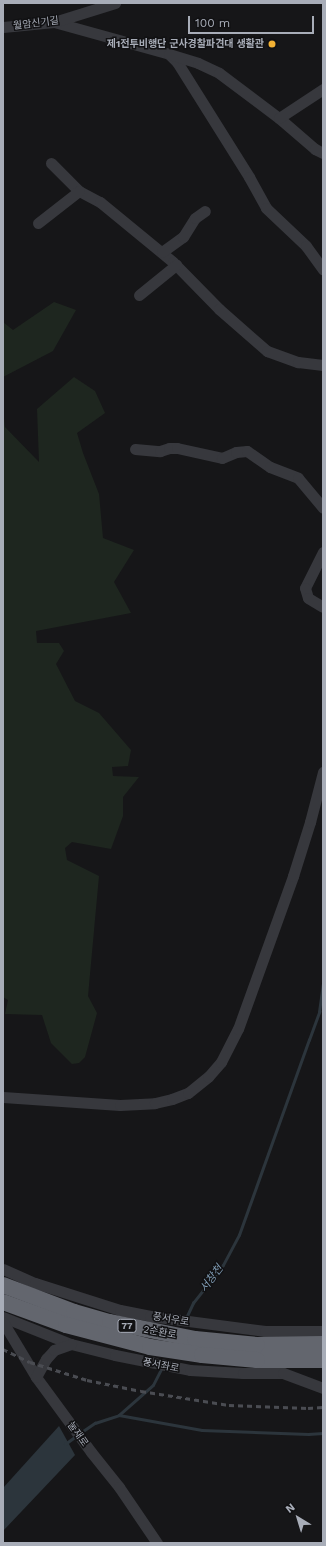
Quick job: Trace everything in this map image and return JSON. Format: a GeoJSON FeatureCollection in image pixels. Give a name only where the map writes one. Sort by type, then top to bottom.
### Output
{"type":"FeatureCollection","features":[{"type":"Feature","properties":{"kind":"highway","name":"2순환로"},"geometry":{"type":"LineString","coordinates":[[3,1285],[74,1312],[110,1322],[195,1338],[257,1352],[323,1360]]}},
{"type":"Feature","properties":{"kind":"highway","name":"2순환로"},"geometry":{"type":"LineString","coordinates":[[3,1302],[66,1325],[135,1343],[202,1355],[257,1352],[323,1344]]}},
{"type":"Feature","properties":{"kind":"street","name":"월암신기길"},"geometry":{"type":"LineString","coordinates":[[3,27],[54,22],[115,3]]}},
{"type":"Feature","properties":{"kind":"street"},"geometry":{"type":"LineString","coordinates":[[54,22],[169,54],[198,63],[219,73],[279,118],[315,149],[323,153]]}},
{"type":"Feature","properties":{"kind":"street"},"geometry":{"type":"LineString","coordinates":[[169,54],[177,62],[249,177],[266,208],[306,246],[323,269]]}},
{"type":"Feature","properties":{"kind":"street"},"geometry":{"type":"LineString","coordinates":[[279,118],[323,89]]}},
{"type":"Feature","properties":{"kind":"street"},"geometry":{"type":"LineString","coordinates":[[51,163],[79,191],[100,202],[136,234],[162,252],[220,309],[267,351],[298,362],[323,365]]}},
{"type":"Feature","properties":{"kind":"street"},"geometry":{"type":"LineString","coordinates":[[38,223],[79,191]]}},
{"type":"Feature","properties":{"kind":"street"},"geometry":{"type":"LineString","coordinates":[[162,252],[183,237],[195,218],[205,211]]}},
{"type":"Feature","properties":{"kind":"street"},"geometry":{"type":"LineString","coordinates":[[139,295],[176,265]]}},
{"type":"Feature","properties":{"kind":"street"},"geometry":{"type":"LineString","coordinates":[[135,449],[160,451],[177,448],[222,458],[236,452],[247,451],[270,467],[298,478],[323,508]]}},
{"type":"Feature","properties":{"kind":"street"},"geometry":{"type":"LineString","coordinates":[[323,552],[306,588],[308,598],[323,607]]}},
{"type":"Feature","properties":{"kind":"street"},"geometry":{"type":"LineString","coordinates":[[3,1097],[120,1104],[155,1103],[188,1093],[208,1077],[221,1062],[238,1029],[294,876],[323,772]]}},
{"type":"Feature","properties":{"kind":"street","name":"풍서우로"},"geometry":{"type":"LineString","coordinates":[[3,1269],[35,1283],[120,1310],[150,1316],[265,1331],[323,1331]]}},
{"type":"Feature","properties":{"kind":"street"},"geometry":{"type":"LineString","coordinates":[[3,1273],[15,1274]]}},
{"type":"Feature","properties":{"kind":"street"},"geometry":{"type":"LineString","coordinates":[[55,1337],[45,1324],[52,1310],[67,1298],[88,1299]]}},
{"type":"Feature","properties":{"kind":"street","name":"풍서좌로"},"geometry":{"type":"LineString","coordinates":[[3,1317],[71,1344],[173,1368],[243,1373],[283,1373],[323,1388]]}},
{"type":"Feature","properties":{"kind":"street","name":"눌재로"},"geometry":{"type":"LineString","coordinates":[[3,1322],[36,1377],[91,1452],[119,1487],[158,1543]]}},
{"type":"Feature","properties":{"kind":"street"},"geometry":{"type":"LineString","coordinates":[[36,1377],[46,1359],[54,1350],[71,1344]]}},
{"type":"Feature","properties":{"kind":"shaded area"},"geometry":{"type":"Polygon","coordinates":[[[54,302],[76,310],[53,351],[3,377],[3,322],[13,330],[54,302]]]}},
{"type":"Feature","properties":{"kind":"shaded area"},"geometry":{"type":"Polygon","coordinates":[[[74,377],[95,391],[105,413],[77,433],[99,494],[103,538],[134,550],[114,582],[131,613],[36,631],[37,643],[59,643],[64,651],[56,664],[75,701],[99,713],[131,750],[128,766],[112,767],[113,776],[139,777],[123,797],[123,816],[111,849],[72,842],[65,848],[67,860],[99,876],[88,996],[97,1013],[85,1057],[79,1063],[72,1064],[51,1043],[42,1015],[5,1014],[8,1000],[3,997],[3,408],[5,427],[39,462],[37,409],[74,377]]]}},
{"type":"Feature","properties":{"kind":"shaded area"},"geometry":{"type":"Polygon","coordinates":[[[59,1426],[75,1455],[3,1531],[3,1488],[59,1426]]]}},
{"type":"Feature","properties":{"kind":"waterway","name":"서창천"},"geometry":{"type":"LineString","coordinates":[[186,1318],[193,1303],[223,1265],[239,1235],[319,1012],[323,984]]}},
{"type":"Feature","properties":{"kind":"waterway","name":"서창천"},"geometry":{"type":"LineString","coordinates":[[80,1433],[95,1423],[119,1415],[153,1385],[162,1367]]}},
{"type":"Feature","properties":{"kind":"waterway"},"geometry":{"type":"LineString","coordinates":[[119,1415],[202,1430],[308,1434],[323,1433]]}},
{"type":"Feature","properties":{"kind":"waterway","name":"서창천"},"geometry":{"type":"LineString","coordinates":[[65,1444],[76,1436]]}},
{"type":"Feature","properties":{"kind":"railway"},"geometry":{"type":"LineString","coordinates":[[3,1349],[30,1362],[87,1380],[141,1391],[229,1405],[308,1408],[323,1407]]}},
{"type":"Feature","properties":{"kind":"place","name":"제1전투비행단 군사경찰파견대 생활관"},"geometry":{"type":"Point","coordinates":[272,44]}}]}
